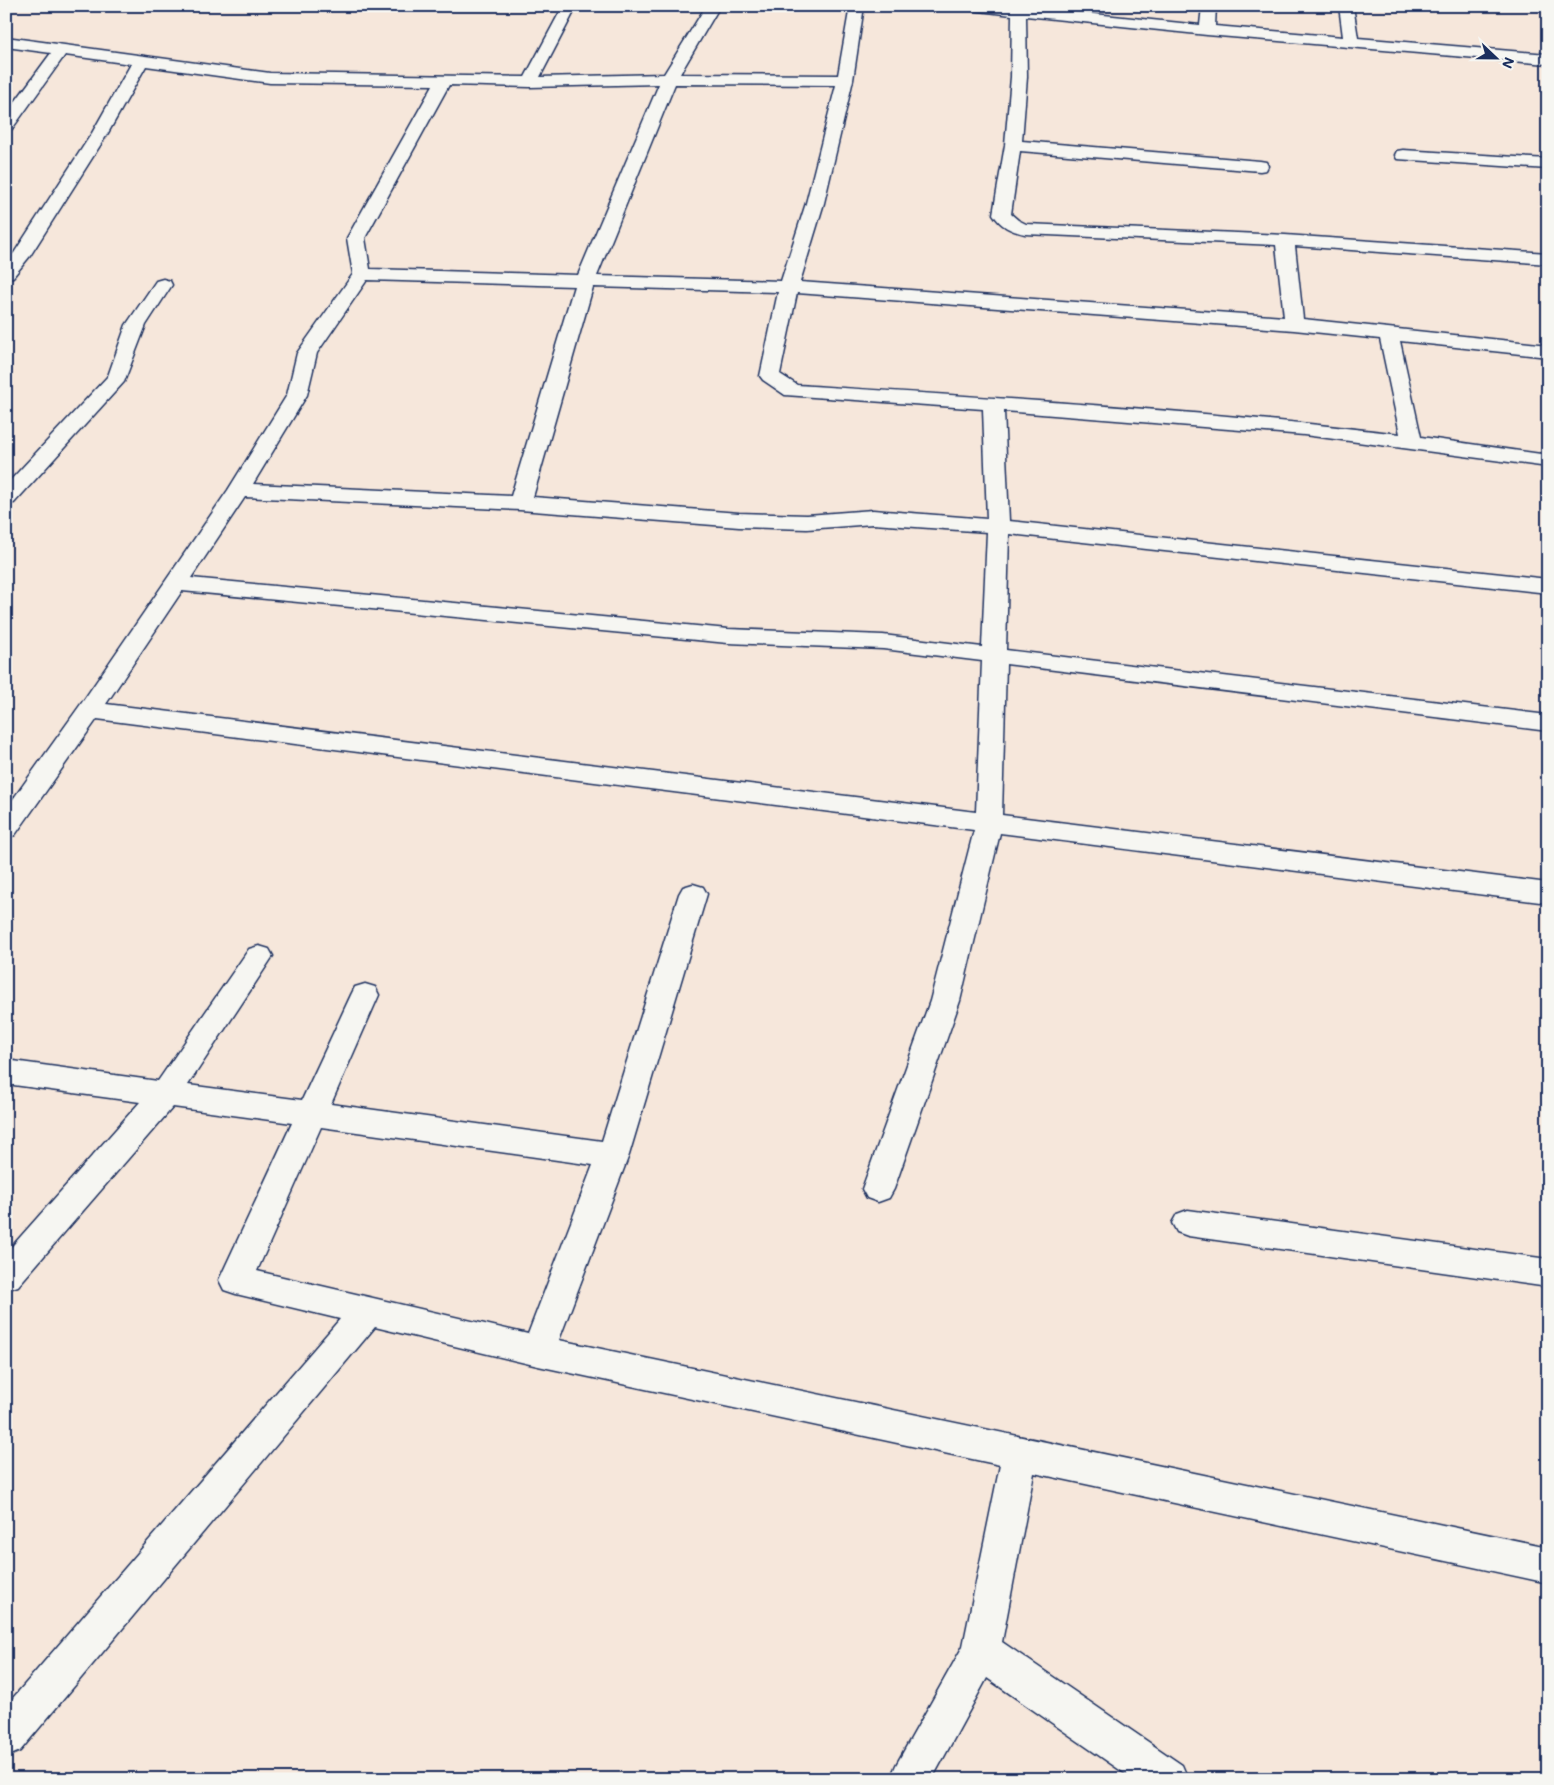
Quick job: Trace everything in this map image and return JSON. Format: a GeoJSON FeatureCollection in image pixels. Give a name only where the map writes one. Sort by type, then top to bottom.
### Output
{"type":"FeatureCollection","features":[{"type":"Feature","properties":{"kind":"street"},"geometry":{"type":"LineString","coordinates":[[530,82],[570,6]]}},
{"type":"Feature","properties":{"kind":"street"},"geometry":{"type":"LineString","coordinates":[[520,503],[585,281],[669,79],[713,6]]}},
{"type":"Feature","properties":{"kind":"street"},"geometry":{"type":"LineString","coordinates":[[858,6],[845,80],[815,203],[789,287],[770,376],[792,391],[993,404],[1304,429],[1548,461]]}},
{"type":"Feature","properties":{"kind":"street"},"geometry":{"type":"LineString","coordinates":[[971,6],[1207,30],[1548,59]]}},
{"type":"Feature","properties":{"kind":"street"},"geometry":{"type":"LineString","coordinates":[[1207,30],[1209,6]]}},
{"type":"Feature","properties":{"kind":"street"},"geometry":{"type":"LineString","coordinates":[[1346,6],[1351,42]]}},
{"type":"Feature","properties":{"kind":"street"},"geometry":{"type":"LineString","coordinates":[[1019,12],[1019,77],[1013,145],[1002,214],[1005,220],[1014,225],[1025,229],[1285,240],[1548,260]]}},
{"type":"Feature","properties":{"kind":"street"},"geometry":{"type":"LineString","coordinates":[[6,42],[140,62],[270,78],[443,82],[669,79],[845,80]]}},
{"type":"Feature","properties":{"kind":"street"},"geometry":{"type":"LineString","coordinates":[[6,126],[61,49]]}},
{"type":"Feature","properties":{"kind":"street"},"geometry":{"type":"LineString","coordinates":[[6,273],[21,256],[100,133],[140,62]]}},
{"type":"Feature","properties":{"kind":"street"},"geometry":{"type":"LineString","coordinates":[[6,829],[90,710],[239,490],[297,396],[307,353],[362,274],[356,238],[443,82]]}},
{"type":"Feature","properties":{"kind":"street"},"geometry":{"type":"LineString","coordinates":[[1013,145],[1260,166]]}},
{"type":"Feature","properties":{"kind":"street"},"geometry":{"type":"LineString","coordinates":[[1403,155],[1548,164]]}},
{"type":"Feature","properties":{"kind":"street"},"geometry":{"type":"LineString","coordinates":[[1285,240],[1294,324]]}},
{"type":"Feature","properties":{"kind":"street"},"geometry":{"type":"LineString","coordinates":[[362,274],[789,287],[1294,324],[1548,351]]}},
{"type":"Feature","properties":{"kind":"street"},"geometry":{"type":"LineString","coordinates":[[6,498],[117,378],[136,325],[163,285]]}},
{"type":"Feature","properties":{"kind":"street"},"geometry":{"type":"LineString","coordinates":[[1389,334],[1412,442]]}},
{"type":"Feature","properties":{"kind":"street"},"geometry":{"type":"LineString","coordinates":[[878,1189],[945,1001],[989,822],[998,526],[993,404]]}},
{"type":"Feature","properties":{"kind":"street"},"geometry":{"type":"LineString","coordinates":[[239,490],[520,503],[739,520],[806,522],[873,517],[998,526],[1548,586]]}},
{"type":"Feature","properties":{"kind":"street"},"geometry":{"type":"LineString","coordinates":[[175,583],[728,636],[883,642],[1548,723]]}},
{"type":"Feature","properties":{"kind":"street"},"geometry":{"type":"LineString","coordinates":[[90,710],[1548,893]]}},
{"type":"Feature","properties":{"kind":"street"},"geometry":{"type":"LineString","coordinates":[[538,1351],[612,1155],[693,894]]}},
{"type":"Feature","properties":{"kind":"street"},"geometry":{"type":"LineString","coordinates":[[6,1276],[166,1094],[259,956]]}},
{"type":"Feature","properties":{"kind":"street"},"geometry":{"type":"LineString","coordinates":[[365,994],[313,1114],[236,1280],[538,1351],[1548,1565]]}},
{"type":"Feature","properties":{"kind":"street"},"geometry":{"type":"LineString","coordinates":[[6,1072],[612,1155]]}},
{"type":"Feature","properties":{"kind":"street"},"geometry":{"type":"LineString","coordinates":[[1188,1223],[1548,1274]]}},
{"type":"Feature","properties":{"kind":"street"},"geometry":{"type":"LineString","coordinates":[[6,1738],[368,1312]]}},
{"type":"Feature","properties":{"kind":"street"},"geometry":{"type":"LineString","coordinates":[[910,1779],[981,1651],[1020,1454]]}},
{"type":"Feature","properties":{"kind":"street"},"geometry":{"type":"LineString","coordinates":[[981,1651],[1168,1779]]}}]}
